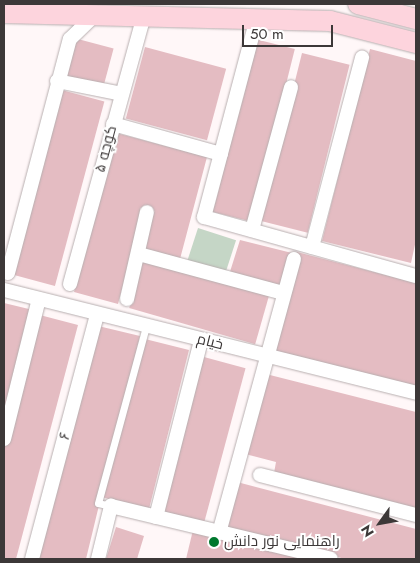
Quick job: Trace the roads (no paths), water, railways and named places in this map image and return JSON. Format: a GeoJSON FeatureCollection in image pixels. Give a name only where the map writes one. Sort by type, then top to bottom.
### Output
{"type":"FeatureCollection","features":[{"type":"Feature","properties":{"kind":"main road"},"geometry":{"type":"LineString","coordinates":[[358,4],[416,19]]}},
{"type":"Feature","properties":{"kind":"main road"},"geometry":{"type":"LineString","coordinates":[[9,15],[96,14],[330,21],[416,43]]}},
{"type":"Feature","properties":{"kind":"street"},"geometry":{"type":"LineString","coordinates":[[8,273],[57,81],[70,39],[96,14]]}},
{"type":"Feature","properties":{"kind":"street","name":"کوچه ۵"},"geometry":{"type":"LineString","coordinates":[[70,284],[144,15]]}},
{"type":"Feature","properties":{"kind":"street"},"geometry":{"type":"LineString","coordinates":[[257,18],[204,217],[416,276]]}},
{"type":"Feature","properties":{"kind":"street"},"geometry":{"type":"LineString","coordinates":[[312,247],[362,58]]}},
{"type":"Feature","properties":{"kind":"street"},"geometry":{"type":"LineString","coordinates":[[57,81],[122,94]]}},
{"type":"Feature","properties":{"kind":"street"},"geometry":{"type":"LineString","coordinates":[[252,230],[291,87]]}},
{"type":"Feature","properties":{"kind":"street"},"geometry":{"type":"LineString","coordinates":[[113,124],[221,154]]}},
{"type":"Feature","properties":{"kind":"street"},"geometry":{"type":"LineString","coordinates":[[127,299],[139,254],[147,212]]}},
{"type":"Feature","properties":{"kind":"street"},"geometry":{"type":"LineString","coordinates":[[139,254],[284,293]]}},
{"type":"Feature","properties":{"kind":"street"},"geometry":{"type":"LineString","coordinates":[[220,533],[265,356],[294,259]]}},
{"type":"Feature","properties":{"kind":"street","name":"خیام"},"geometry":{"type":"LineString","coordinates":[[4,290],[416,393]]}},
{"type":"Feature","properties":{"kind":"street"},"geometry":{"type":"LineString","coordinates":[[4,439],[39,299]]}},
{"type":"Feature","properties":{"kind":"street","name":"۶"},"geometry":{"type":"LineString","coordinates":[[32,559],[97,314]]}},
{"type":"Feature","properties":{"kind":"street"},"geometry":{"type":"LineString","coordinates":[[156,517],[201,340]]}},
{"type":"Feature","properties":{"kind":"street"},"geometry":{"type":"LineString","coordinates":[[260,475],[416,515]]}},
{"type":"Feature","properties":{"kind":"street"},"geometry":{"type":"LineString","coordinates":[[98,559],[110,506],[331,559]]}},
{"type":"Feature","properties":{"kind":"lane"},"geometry":{"type":"LineString","coordinates":[[110,506],[98,503],[146,326]]}},
{"type":"Feature","properties":{"kind":"place","name":"راهنمایی نور دانش"},"geometry":{"type":"Point","coordinates":[214,542]}}]}
